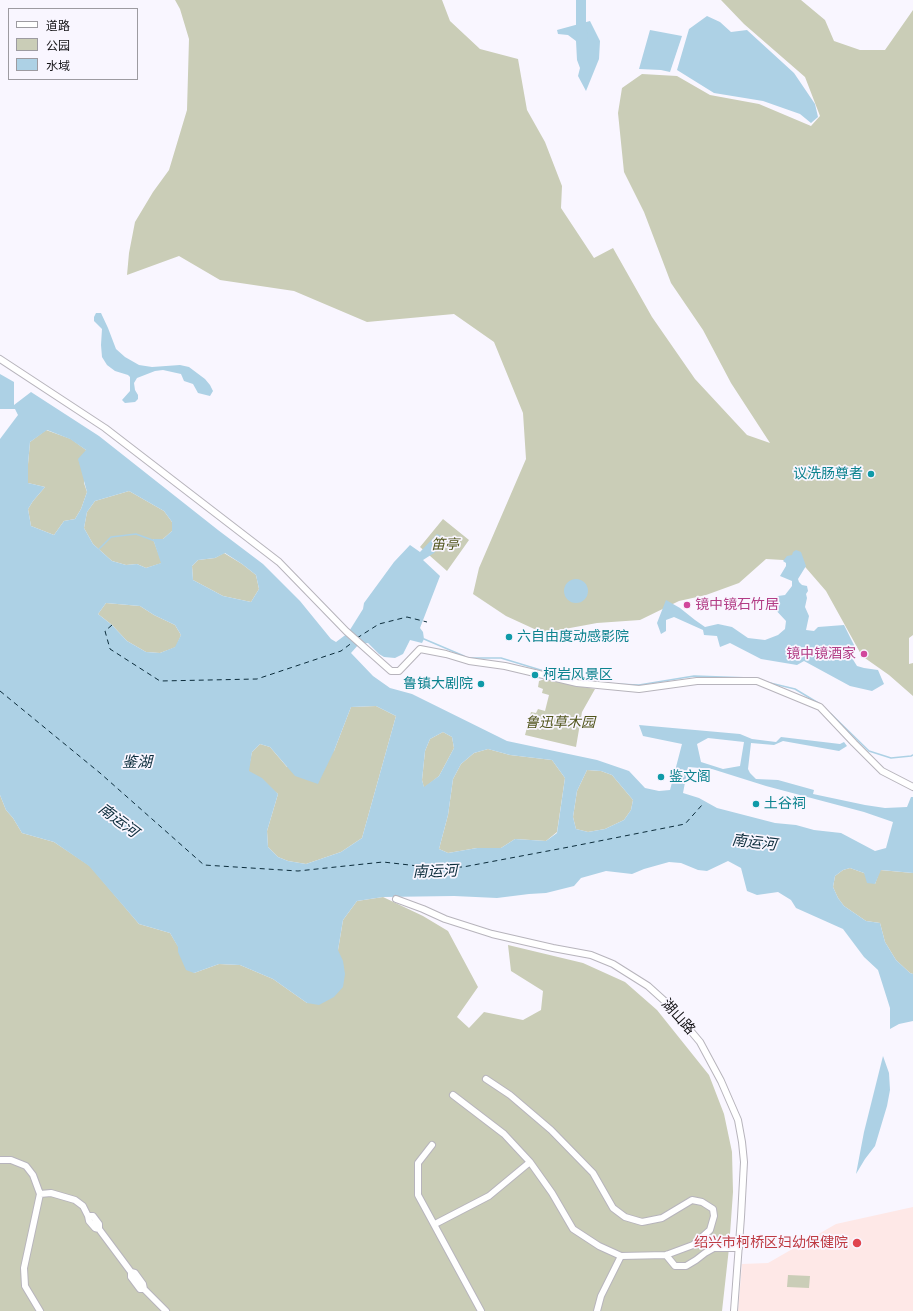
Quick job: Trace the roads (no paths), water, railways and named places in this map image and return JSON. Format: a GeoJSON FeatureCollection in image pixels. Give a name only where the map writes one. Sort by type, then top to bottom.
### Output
{"type":"FeatureCollection","features":[{"type":"Feature","properties":{"kind":"street"},"geometry":{"type":"LineString","coordinates":[[0,359],[105,428],[279,562],[346,631],[390,671],[399,671],[420,649],[446,654],[469,661],[505,666],[577,683],[638,690],[697,681],[757,681],[820,707],[882,771],[913,787]]}},
{"type":"Feature","properties":{"kind":"street","name":"湖山路"},"geometry":{"type":"LineString","coordinates":[[396,899],[445,919],[492,934],[591,955],[613,964],[648,986],[669,1005],[700,1042],[721,1081],[738,1120],[744,1162],[734,1311]]}},
{"type":"Feature","properties":{"kind":"street"},"geometry":{"type":"LineString","coordinates":[[453,1095],[504,1134],[530,1162],[552,1193],[573,1229],[599,1246],[621,1256],[666,1255],[693,1245],[710,1230],[714,1216],[713,1209],[702,1202],[692,1200],[662,1218],[642,1222],[625,1217],[613,1208],[593,1173],[551,1130],[510,1094],[486,1079]]}},
{"type":"Feature","properties":{"kind":"street"},"geometry":{"type":"LineString","coordinates":[[432,1145],[418,1163],[418,1195],[481,1311]]}},
{"type":"Feature","properties":{"kind":"street"},"geometry":{"type":"LineString","coordinates":[[0,1160],[11,1160],[26,1166],[33,1175],[40,1194],[24,1268],[25,1286],[40,1311]]}},
{"type":"Feature","properties":{"kind":"street"},"geometry":{"type":"LineString","coordinates":[[435,1224],[489,1196],[530,1162]]}},
{"type":"Feature","properties":{"kind":"street"},"geometry":{"type":"LineString","coordinates":[[40,1194],[51,1193],[75,1200],[83,1206],[88,1216],[93,1216],[99,1224],[99,1228],[131,1272],[135,1273],[143,1284],[144,1289],[166,1311]]}},
{"type":"Feature","properties":{"kind":"street"},"geometry":{"type":"LineString","coordinates":[[666,1255],[675,1266],[686,1266],[714,1248],[739,1248]]}},
{"type":"Feature","properties":{"kind":"street"},"geometry":{"type":"LineString","coordinates":[[597,1311],[601,1296],[621,1256]]}},
{"type":"Feature","properties":{"kind":"water"},"geometry":{"type":"Polygon","coordinates":[[[707,16],[720,22],[731,32],[747,30],[794,73],[815,104],[818,117],[811,123],[800,114],[763,101],[714,93],[677,70],[689,29],[707,16]]]}},
{"type":"Feature","properties":{"kind":"water"},"geometry":{"type":"Polygon","coordinates":[[[590,21],[600,41],[599,59],[586,91],[578,76],[580,68],[577,60],[576,41],[568,35],[558,34],[557,30],[590,21]]]}},
{"type":"Feature","properties":{"kind":"water"},"geometry":{"type":"Polygon","coordinates":[[[650,30],[682,36],[670,72],[639,69],[650,30]]]}},
{"type":"Feature","properties":{"kind":"water"},"geometry":{"type":"Polygon","coordinates":[[[96,313],[101,313],[116,349],[125,357],[139,365],[152,367],[180,365],[189,367],[205,379],[210,385],[213,391],[210,396],[198,393],[193,384],[184,381],[181,374],[163,370],[155,371],[137,378],[134,383],[138,399],[135,402],[125,403],[122,400],[130,391],[130,377],[115,371],[107,365],[102,357],[102,329],[94,321],[96,313]]]}},
{"type":"Feature","properties":{"kind":"water","name":"鉴湖"},"geometry":{"type":"Polygon","coordinates":[[[0,374],[14,382],[14,405],[31,392],[99,436],[263,564],[300,601],[331,639],[336,642],[348,633],[363,609],[364,603],[394,562],[410,545],[420,552],[437,534],[443,537],[440,546],[434,553],[423,560],[440,576],[420,628],[423,632],[424,639],[422,643],[410,640],[403,654],[395,658],[384,657],[368,643],[359,644],[351,653],[373,676],[390,688],[412,694],[507,741],[597,760],[629,771],[645,788],[659,791],[670,790],[682,744],[643,736],[639,725],[740,734],[752,739],[776,742],[781,737],[840,744],[844,742],[847,746],[839,751],[783,741],[774,745],[751,743],[748,769],[756,779],[778,780],[814,790],[813,794],[865,805],[885,808],[907,807],[911,797],[913,797],[913,873],[881,870],[875,884],[867,883],[864,873],[850,868],[843,870],[835,876],[833,887],[844,906],[866,921],[880,923],[885,942],[896,960],[913,974],[913,1021],[899,1024],[890,1029],[890,1008],[878,970],[864,957],[843,929],[796,908],[791,900],[778,892],[757,895],[747,891],[741,868],[728,861],[707,871],[698,870],[681,863],[669,862],[632,874],[606,871],[581,878],[574,886],[546,893],[497,898],[454,896],[383,897],[357,901],[343,920],[338,950],[343,961],[345,974],[343,987],[334,997],[319,1005],[307,1003],[273,979],[240,965],[219,964],[194,973],[186,970],[178,952],[178,947],[170,933],[139,924],[89,866],[54,842],[22,833],[6,810],[0,795],[0,439],[18,415],[15,409],[0,409],[0,374]],[[47,430],[30,442],[28,483],[45,487],[28,509],[31,526],[54,535],[64,521],[75,519],[81,509],[87,492],[78,459],[86,450],[70,439],[47,430]],[[129,491],[95,501],[87,512],[84,528],[93,544],[112,561],[126,565],[137,564],[146,568],[161,563],[153,539],[163,539],[172,531],[172,522],[164,511],[129,491]],[[225,553],[215,558],[198,560],[192,566],[193,580],[223,596],[251,602],[259,589],[256,575],[225,553]],[[106,603],[98,614],[112,625],[127,641],[146,652],[160,653],[175,647],[181,635],[175,625],[154,615],[140,606],[106,603]],[[376,706],[351,707],[334,751],[318,784],[295,776],[270,747],[260,744],[252,752],[249,771],[262,778],[278,794],[267,831],[268,847],[278,857],[288,861],[306,864],[341,852],[362,838],[396,716],[376,706]],[[443,732],[430,739],[425,751],[422,780],[424,787],[439,776],[454,748],[452,737],[443,732]],[[708,738],[697,744],[701,762],[723,769],[740,766],[744,742],[708,738]],[[488,749],[474,753],[461,764],[453,779],[448,815],[439,849],[448,853],[477,848],[501,848],[515,839],[546,841],[557,833],[565,778],[552,760],[510,755],[488,749]],[[688,767],[683,793],[699,798],[717,808],[775,823],[841,833],[875,851],[886,848],[893,822],[864,812],[766,786],[712,769],[688,767]],[[587,770],[577,791],[573,817],[576,829],[588,832],[605,829],[624,820],[631,810],[633,800],[612,775],[601,771],[587,770]]]}},
{"type":"Feature","properties":{"kind":"water"},"geometry":{"type":"Polygon","coordinates":[[[796,550],[801,552],[806,566],[798,579],[802,585],[807,586],[808,591],[806,594],[807,598],[805,607],[809,616],[806,630],[814,631],[818,627],[844,625],[854,645],[852,658],[857,666],[878,670],[884,684],[872,691],[850,686],[804,661],[797,665],[761,659],[730,643],[720,647],[717,636],[704,635],[703,630],[674,617],[666,620],[666,631],[661,634],[657,623],[666,600],[680,608],[705,627],[718,624],[732,627],[748,638],[765,640],[778,635],[785,629],[786,621],[772,606],[774,600],[778,596],[785,595],[792,586],[792,581],[780,576],[786,566],[786,563],[783,561],[787,556],[792,555],[796,550]]]}},
{"type":"Feature","properties":{"kind":"water"},"geometry":{"type":"Polygon","coordinates":[[[576,579],[581,580],[587,586],[587,596],[581,602],[576,603],[571,602],[565,596],[564,591],[565,586],[571,580],[576,579]]]}},
{"type":"Feature","properties":{"kind":"water"},"geometry":{"type":"Polygon","coordinates":[[[883,1056],[889,1073],[890,1090],[887,1106],[875,1146],[856,1174],[864,1132],[883,1056]]]}},
{"type":"Feature","properties":{"kind":"waterway"},"geometry":{"type":"LineString","coordinates":[[581,0],[581,30],[583,36]]}},
{"type":"Feature","properties":{"kind":"waterway"},"geometry":{"type":"LineString","coordinates":[[99,549],[111,537],[136,534],[155,541]]}},
{"type":"Feature","properties":{"kind":"waterway"},"geometry":{"type":"LineString","coordinates":[[424,639],[464,656]]}},
{"type":"Feature","properties":{"kind":"waterway"},"geometry":{"type":"LineString","coordinates":[[469,658],[501,658],[557,675]]}},
{"type":"Feature","properties":{"kind":"waterway"},"geometry":{"type":"LineString","coordinates":[[614,684],[639,685],[694,676],[751,678]]}},
{"type":"Feature","properties":{"kind":"waterway"},"geometry":{"type":"LineString","coordinates":[[564,677],[588,681]]}},
{"type":"Feature","properties":{"kind":"waterway"},"geometry":{"type":"LineString","coordinates":[[766,682],[795,689],[820,704]]}},
{"type":"Feature","properties":{"kind":"waterway"},"geometry":{"type":"LineString","coordinates":[[831,714],[869,751],[891,758],[913,755]]}},
{"type":"Feature","properties":{"kind":"place","name":"议洗肠尊者"},"geometry":{"type":"Point","coordinates":[871,474]}},
{"type":"Feature","properties":{"kind":"place","name":"镜中镜石竹居"},"geometry":{"type":"Point","coordinates":[687,605]}},
{"type":"Feature","properties":{"kind":"place","name":"六自由度动感影院"},"geometry":{"type":"Point","coordinates":[509,637]}},
{"type":"Feature","properties":{"kind":"place","name":"镜中镜酒家"},"geometry":{"type":"Point","coordinates":[864,654]}},
{"type":"Feature","properties":{"kind":"place","name":"柯岩风景区"},"geometry":{"type":"Point","coordinates":[535,675]}},
{"type":"Feature","properties":{"kind":"place","name":"鲁镇大剧院"},"geometry":{"type":"Point","coordinates":[481,684]}},
{"type":"Feature","properties":{"kind":"place","name":"鉴文阁"},"geometry":{"type":"Point","coordinates":[661,777]}},
{"type":"Feature","properties":{"kind":"place","name":"土谷祠"},"geometry":{"type":"Point","coordinates":[756,804]}},
{"type":"Feature","properties":{"kind":"place","name":"绍兴市柯桥区妇幼保健院"},"geometry":{"type":"Point","coordinates":[857,1243]}},
{"type":"Feature","properties":{"kind":"park label","name":"笛亭"},"geometry":{"type":"Point","coordinates":[445,545]}},
{"type":"Feature","properties":{"kind":"park label","name":"鲁迅草木园"},"geometry":{"type":"Point","coordinates":[560,723]}},
{"type":"Feature","properties":{"kind":"water label","name":"南运河"},"geometry":{"type":"Point","coordinates":[118,821]}},
{"type":"Feature","properties":{"kind":"water label","name":"南运河"},"geometry":{"type":"Point","coordinates":[754,843]}},
{"type":"Feature","properties":{"kind":"water label","name":"南运河"},"geometry":{"type":"Point","coordinates":[435,872]}}]}
